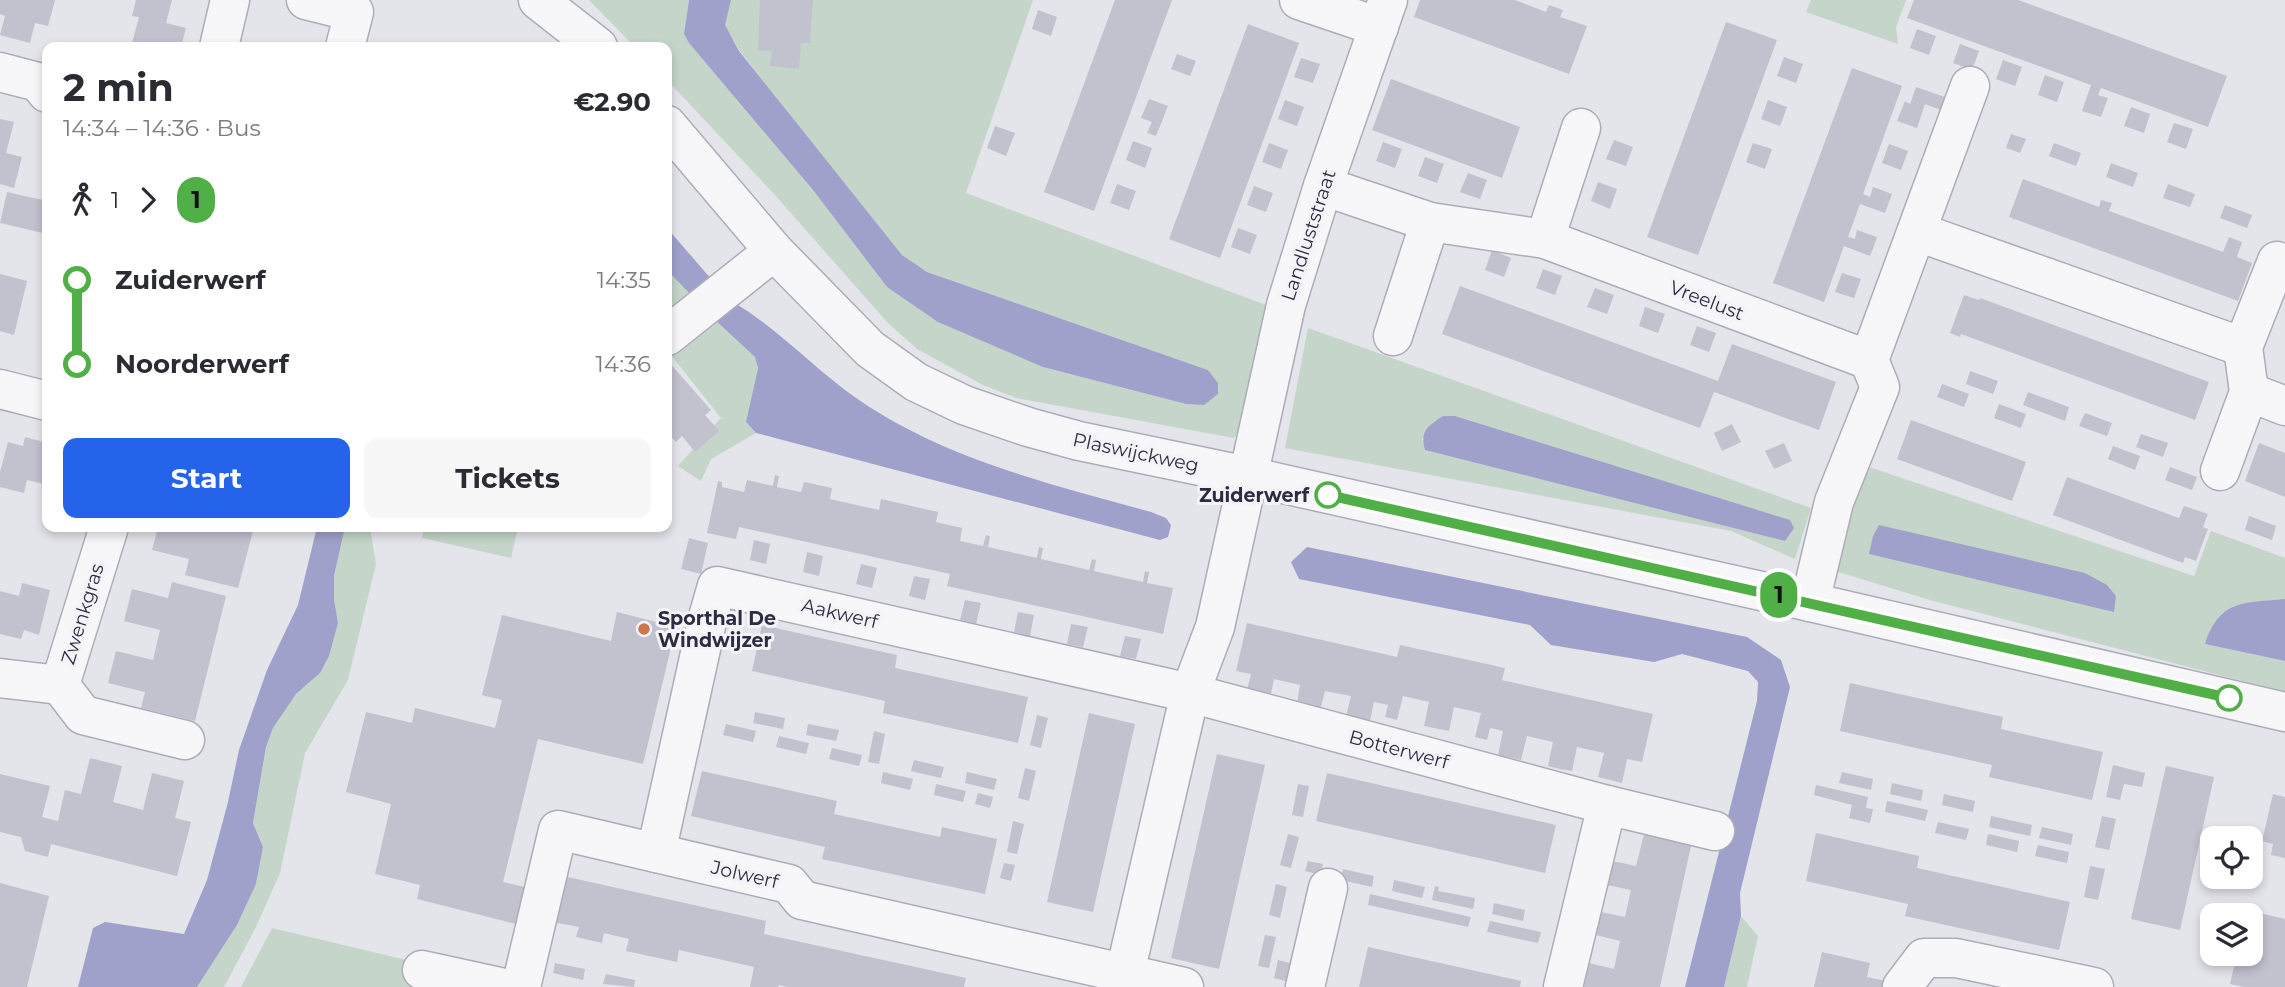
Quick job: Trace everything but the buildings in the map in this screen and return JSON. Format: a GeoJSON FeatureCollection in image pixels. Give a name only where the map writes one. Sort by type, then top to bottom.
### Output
{"type":"FeatureCollection","features":[{"type":"Feature","properties":{"kind":"street"},"geometry":{"type":"LineString","coordinates":[[219,42],[230,0]]}},
{"type":"Feature","properties":{"kind":"street"},"geometry":{"type":"LineString","coordinates":[[306,0],[354,12],[346,42]]}},
{"type":"Feature","properties":{"kind":"street"},"geometry":{"type":"LineString","coordinates":[[538,0],[592,42]]}},
{"type":"Feature","properties":{"kind":"street"},"geometry":{"type":"LineString","coordinates":[[1298,0],[1384,14]]}},
{"type":"Feature","properties":{"kind":"street","name":"Landluststraat"},"geometry":{"type":"LineString","coordinates":[[1248,476],[1286,304],[1323,186],[1384,14]]}},
{"type":"Feature","properties":{"kind":"street"},"geometry":{"type":"LineString","coordinates":[[0,72],[38,82],[42,87]]}},
{"type":"Feature","properties":{"kind":"street"},"geometry":{"type":"LineString","coordinates":[[1810,602],[1834,502],[1880,387],[1870,360],[1970,86]]}},
{"type":"Feature","properties":{"kind":"street"},"geometry":{"type":"LineString","coordinates":[[1545,239],[1580,128]]}},
{"type":"Feature","properties":{"kind":"street","name":"Plaswijckweg"},"geometry":{"type":"LineString","coordinates":[[672,131],[774,251],[870,349],[916,382],[964,405],[1079,441],[1248,476],[1810,602],[2285,712]]}},
{"type":"Feature","properties":{"kind":"street","name":"Vreelust"},"geometry":{"type":"LineString","coordinates":[[1323,186],[1430,222],[1545,239],[1870,360]]}},
{"type":"Feature","properties":{"kind":"street"},"geometry":{"type":"LineString","coordinates":[[1393,336],[1430,222]]}},
{"type":"Feature","properties":{"kind":"street"},"geometry":{"type":"LineString","coordinates":[[1918,232],[2243,347]]}},
{"type":"Feature","properties":{"kind":"street"},"geometry":{"type":"LineString","coordinates":[[672,332],[774,251]]}},
{"type":"Feature","properties":{"kind":"street"},"geometry":{"type":"LineString","coordinates":[[2220,471],[2249,392],[2243,347],[2277,261]]}},
{"type":"Feature","properties":{"kind":"street"},"geometry":{"type":"LineString","coordinates":[[0,389],[42,400]]}},
{"type":"Feature","properties":{"kind":"street"},"geometry":{"type":"LineString","coordinates":[[2249,392],[2285,406]]}},
{"type":"Feature","properties":{"kind":"street"},"geometry":{"type":"LineString","coordinates":[[1126,980],[1190,693],[1215,626],[1248,476]]}},
{"type":"Feature","properties":{"kind":"street","name":"Zwenkgras"},"geometry":{"type":"LineString","coordinates":[[107,532],[60,685],[83,715],[185,740]]}},
{"type":"Feature","properties":{"kind":"street","name":"Aakwerf"},"geometry":{"type":"LineString","coordinates":[[656,853],[717,586],[1190,693]]}},
{"type":"Feature","properties":{"kind":"street"},"geometry":{"type":"LineString","coordinates":[[0,678],[60,685]]}},
{"type":"Feature","properties":{"kind":"street","name":"Botterwerf"},"geometry":{"type":"LineString","coordinates":[[1190,693],[1607,805],[1715,831]]}},
{"type":"Feature","properties":{"kind":"street"},"geometry":{"type":"LineString","coordinates":[[1563,987],[1607,805]]}},
{"type":"Feature","properties":{"kind":"street","name":"Jolwerf"},"geometry":{"type":"LineString","coordinates":[[521,987],[558,830],[789,884],[802,900],[1126,980],[1184,987]]}},
{"type":"Feature","properties":{"kind":"street"},"geometry":{"type":"LineString","coordinates":[[1305,987],[1328,888]]}},
{"type":"Feature","properties":{"kind":"street"},"geometry":{"type":"LineString","coordinates":[[1902,987],[1924,958],[1956,958],[2094,987]]}},
{"type":"Feature","properties":{"kind":"street"},"geometry":{"type":"LineString","coordinates":[[422,971],[500,987]]}},
{"type":"Feature","properties":{"kind":"green space"},"geometry":{"type":"Polygon","coordinates":[[[589,0],[689,0],[684,34],[689,43],[813,190],[887,287],[1043,367],[1186,404],[1204,405],[1218,383],[1208,370],[927,272],[902,255],[740,51],[724,25],[731,0],[1033,0],[966,193],[1277,309],[1250,419],[1234,438],[1016,398],[983,385],[917,349],[887,322],[775,195],[672,85],[672,42],[630,42],[589,0]]]}},
{"type":"Feature","properties":{"kind":"green space"},"geometry":{"type":"Polygon","coordinates":[[[1811,0],[1906,0],[1896,27],[1898,44],[1806,12],[1811,0]]]}},
{"type":"Feature","properties":{"kind":"green space"},"geometry":{"type":"Polygon","coordinates":[[[672,275],[755,357],[758,368],[746,422],[756,433],[711,459],[701,481],[678,466],[721,418],[672,356],[672,275]]]}},
{"type":"Feature","properties":{"kind":"green space"},"geometry":{"type":"Polygon","coordinates":[[[1308,328],[1811,508],[1795,559],[1731,531],[1285,448],[1308,328]],[[1443,416],[1422,439],[1425,450],[1785,540],[1789,520],[1455,416],[1443,416]]]}},
{"type":"Feature","properties":{"kind":"green space"},"geometry":{"type":"Polygon","coordinates":[[[1863,465],[2194,576],[2211,531],[2285,558],[2285,599],[2246,603],[2226,611],[2211,629],[2205,644],[2285,661],[2285,692],[1930,600],[1822,567],[1863,465]]]}},
{"type":"Feature","properties":{"kind":"green space"},"geometry":{"type":"Polygon","coordinates":[[[344,532],[371,532],[376,564],[348,680],[305,753],[280,873],[256,927],[224,987],[197,987],[237,925],[256,884],[263,847],[253,823],[266,747],[273,728],[296,694],[320,673],[338,623],[334,576],[344,532]]]}},
{"type":"Feature","properties":{"kind":"green space"},"geometry":{"type":"Polygon","coordinates":[[[423,532],[517,532],[511,558],[422,538],[423,532]]]}},
{"type":"Feature","properties":{"kind":"green space"},"geometry":{"type":"Polygon","coordinates":[[[1741,916],[1758,936],[1747,987],[1724,987],[1741,916]]]}},
{"type":"Feature","properties":{"kind":"green space"},"geometry":{"type":"Polygon","coordinates":[[[272,928],[419,963],[413,987],[241,987],[272,928]]]}},
{"type":"Feature","properties":{"kind":"water"},"geometry":{"type":"Polygon","coordinates":[[[689,0],[731,0],[725,25],[739,51],[902,255],[927,272],[1208,370],[1218,383],[1218,394],[1204,405],[1186,404],[1043,367],[938,322],[887,287],[813,190],[689,43],[684,34],[689,0]]]}},
{"type":"Feature","properties":{"kind":"water"},"geometry":{"type":"Polygon","coordinates":[[[672,234],[712,280],[694,298],[672,275],[672,234]]]}},
{"type":"Feature","properties":{"kind":"water"},"geometry":{"type":"Polygon","coordinates":[[[733,302],[766,324],[859,400],[893,421],[928,439],[1000,468],[1166,518],[1171,525],[1168,537],[1160,540],[756,433],[746,422],[758,368],[755,357],[714,319],[733,302]]]}},
{"type":"Feature","properties":{"kind":"water"},"geometry":{"type":"Polygon","coordinates":[[[1443,416],[1455,416],[1790,520],[1794,528],[1785,541],[1425,450],[1424,433],[1443,416]]]}},
{"type":"Feature","properties":{"kind":"water"},"geometry":{"type":"Polygon","coordinates":[[[1879,525],[2085,573],[2107,585],[2116,596],[2114,612],[1869,554],[1879,525]]]}},
{"type":"Feature","properties":{"kind":"water"},"geometry":{"type":"Polygon","coordinates":[[[316,532],[344,532],[334,576],[338,623],[329,656],[320,673],[296,694],[273,728],[266,747],[253,823],[263,847],[256,884],[237,925],[197,987],[78,987],[93,928],[105,922],[184,934],[207,880],[239,750],[267,670],[298,605],[316,532]]]}},
{"type":"Feature","properties":{"kind":"water"},"geometry":{"type":"Polygon","coordinates":[[[1307,547],[1747,637],[1781,660],[1790,687],[1740,893],[1741,916],[1724,987],[1685,987],[1757,701],[1758,682],[1748,671],[1682,654],[1654,662],[1551,645],[1530,625],[1299,579],[1291,562],[1307,547]]]}},
{"type":"Feature","properties":{"kind":"water"},"geometry":{"type":"Polygon","coordinates":[[[2285,599],[2285,661],[2205,644],[2211,629],[2226,611],[2245,603],[2285,599]]]}},
{"type":"Feature","properties":{"kind":"bus line","name":"1"},"geometry":{"type":"LineString","coordinates":[[1328,495],[2229,698]]}},
{"type":"Feature","properties":{"kind":"place","name":"Zuiderwerf"},"geometry":{"type":"Point","coordinates":[1328,495]}},
{"type":"Feature","properties":{"kind":"place","name":"Sporthal De Windwijzer"},"geometry":{"type":"Point","coordinates":[644,629]}}]}
